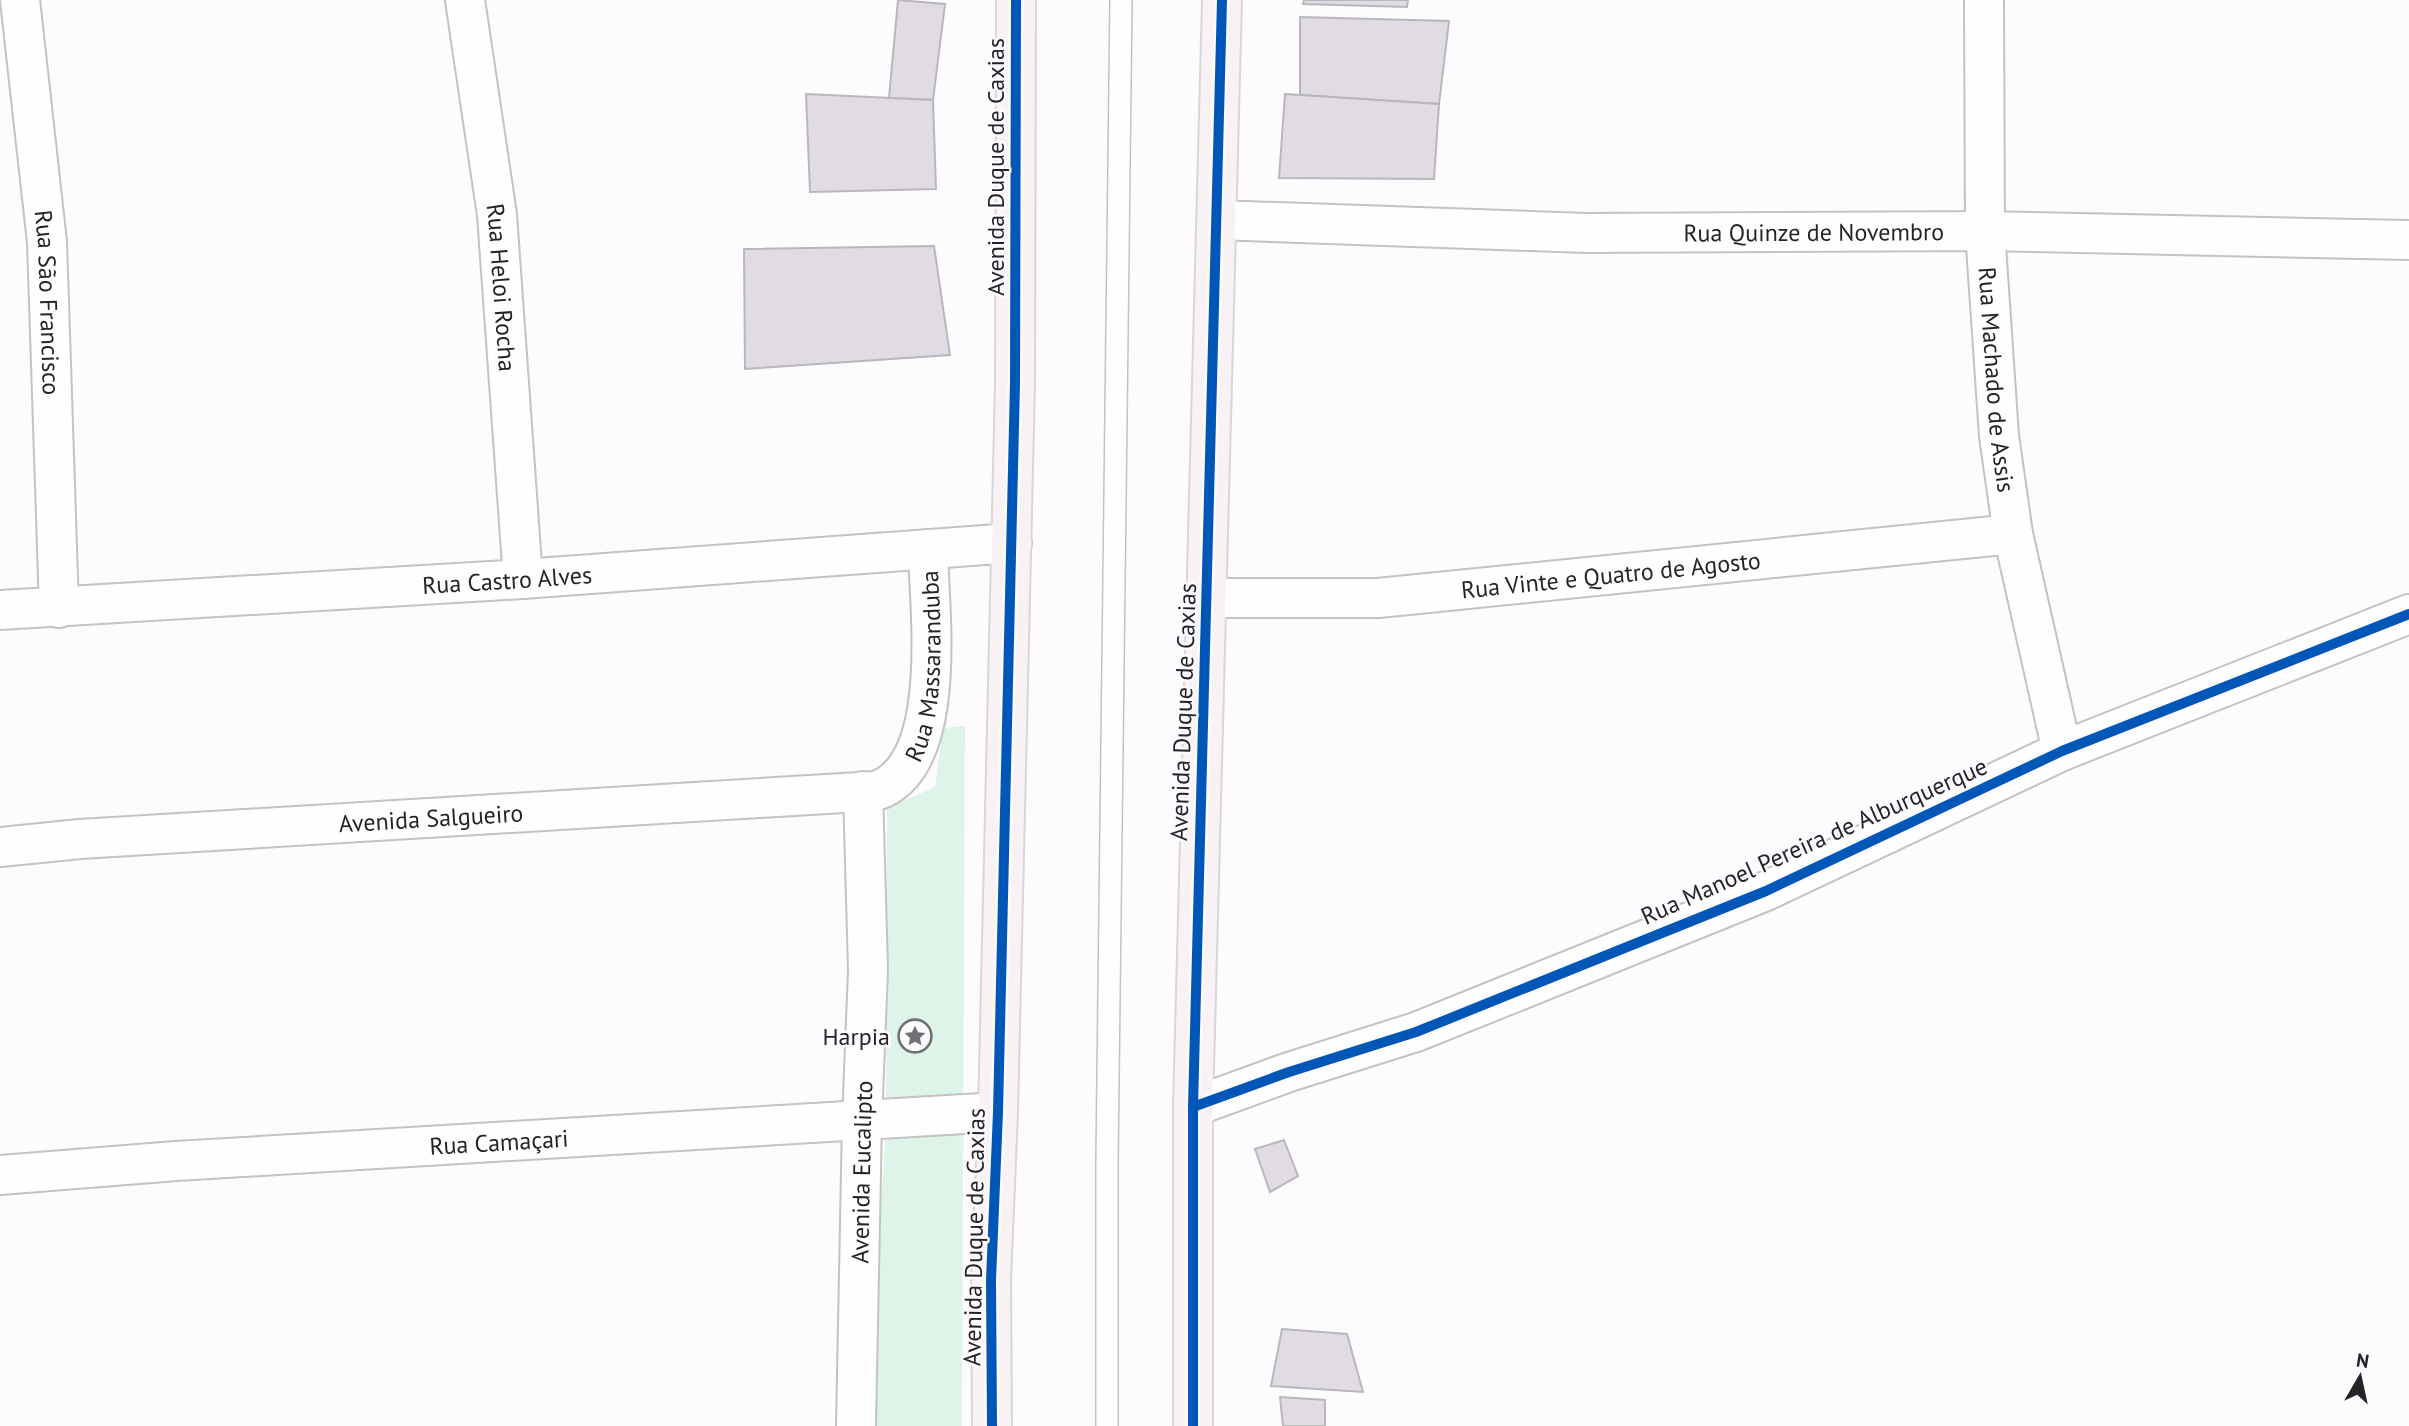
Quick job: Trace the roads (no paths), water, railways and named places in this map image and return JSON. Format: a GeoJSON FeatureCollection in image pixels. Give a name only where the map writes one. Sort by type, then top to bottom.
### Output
{"type":"FeatureCollection","features":[{"type":"Feature","properties":{"kind":"highway","name":"Avenida Duque de Caxias"},"geometry":{"type":"LineString","coordinates":[[992,1426],[991,1280],[998,1112],[1012,543],[1016,0]]}},
{"type":"Feature","properties":{"kind":"highway","name":"Avenida Duque de Caxias"},"geometry":{"type":"LineString","coordinates":[[1193,1426],[1193,1107],[1222,0]]}},
{"type":"Feature","properties":{"kind":"street","name":"Rua São Francisco"},"geometry":{"type":"LineString","coordinates":[[20,0],[47,242],[59,608]]}},
{"type":"Feature","properties":{"kind":"street","name":"Rua Heloi Rocha"},"geometry":{"type":"LineString","coordinates":[[465,0],[497,215],[523,579]]}},
{"type":"Feature","properties":{"kind":"street","name":"Rua Machado de Assis"},"geometry":{"type":"LineString","coordinates":[[1984,0],[1985,231],[1999,436],[2013,534],[2062,751]]}},
{"type":"Feature","properties":{"kind":"street","name":"Rua Quinze de Novembro"},"geometry":{"type":"LineString","coordinates":[[1217,220],[1586,233],[1985,231],[2409,240]]}},
{"type":"Feature","properties":{"kind":"street","name":"Rua Vinte e Quatro de Agosto"},"geometry":{"type":"LineString","coordinates":[[1208,598],[1378,598],[2013,534]]}},
{"type":"Feature","properties":{"kind":"street","name":"Rua Castro Alves"},"geometry":{"type":"LineString","coordinates":[[0,610],[523,579],[1012,543]]}},
{"type":"Feature","properties":{"kind":"street","name":"Rua Massaranduba"},"geometry":{"type":"LineString","coordinates":[[863,792],[889,787],[914,755],[925,727],[931,692],[928,549]]}},
{"type":"Feature","properties":{"kind":"street","name":"Rua Manoel Pereira de Alburquerque"},"geometry":{"type":"LineString","coordinates":[[1193,1107],[1289,1072],[1416,1032],[1766,891],[2062,751],[2409,614]]}},
{"type":"Feature","properties":{"kind":"street","name":"Avenida Salgueiro"},"geometry":{"type":"LineString","coordinates":[[0,847],[94,838],[863,792]]}},
{"type":"Feature","properties":{"kind":"street","name":"Avenida Eucalipto"},"geometry":{"type":"LineString","coordinates":[[856,1426],[868,970],[863,792]]}},
{"type":"Feature","properties":{"kind":"street","name":"Rua Camaçari"},"geometry":{"type":"LineString","coordinates":[[0,1175],[190,1160],[998,1112]]}},
{"type":"Feature","properties":{"kind":"lane"},"geometry":{"type":"LineString","coordinates":[[1107,1426],[1107,1133],[1121,0]]}},
{"type":"Feature","properties":{"kind":"place","name":"Harpia"},"geometry":{"type":"Point","coordinates":[915,1036]}}]}
